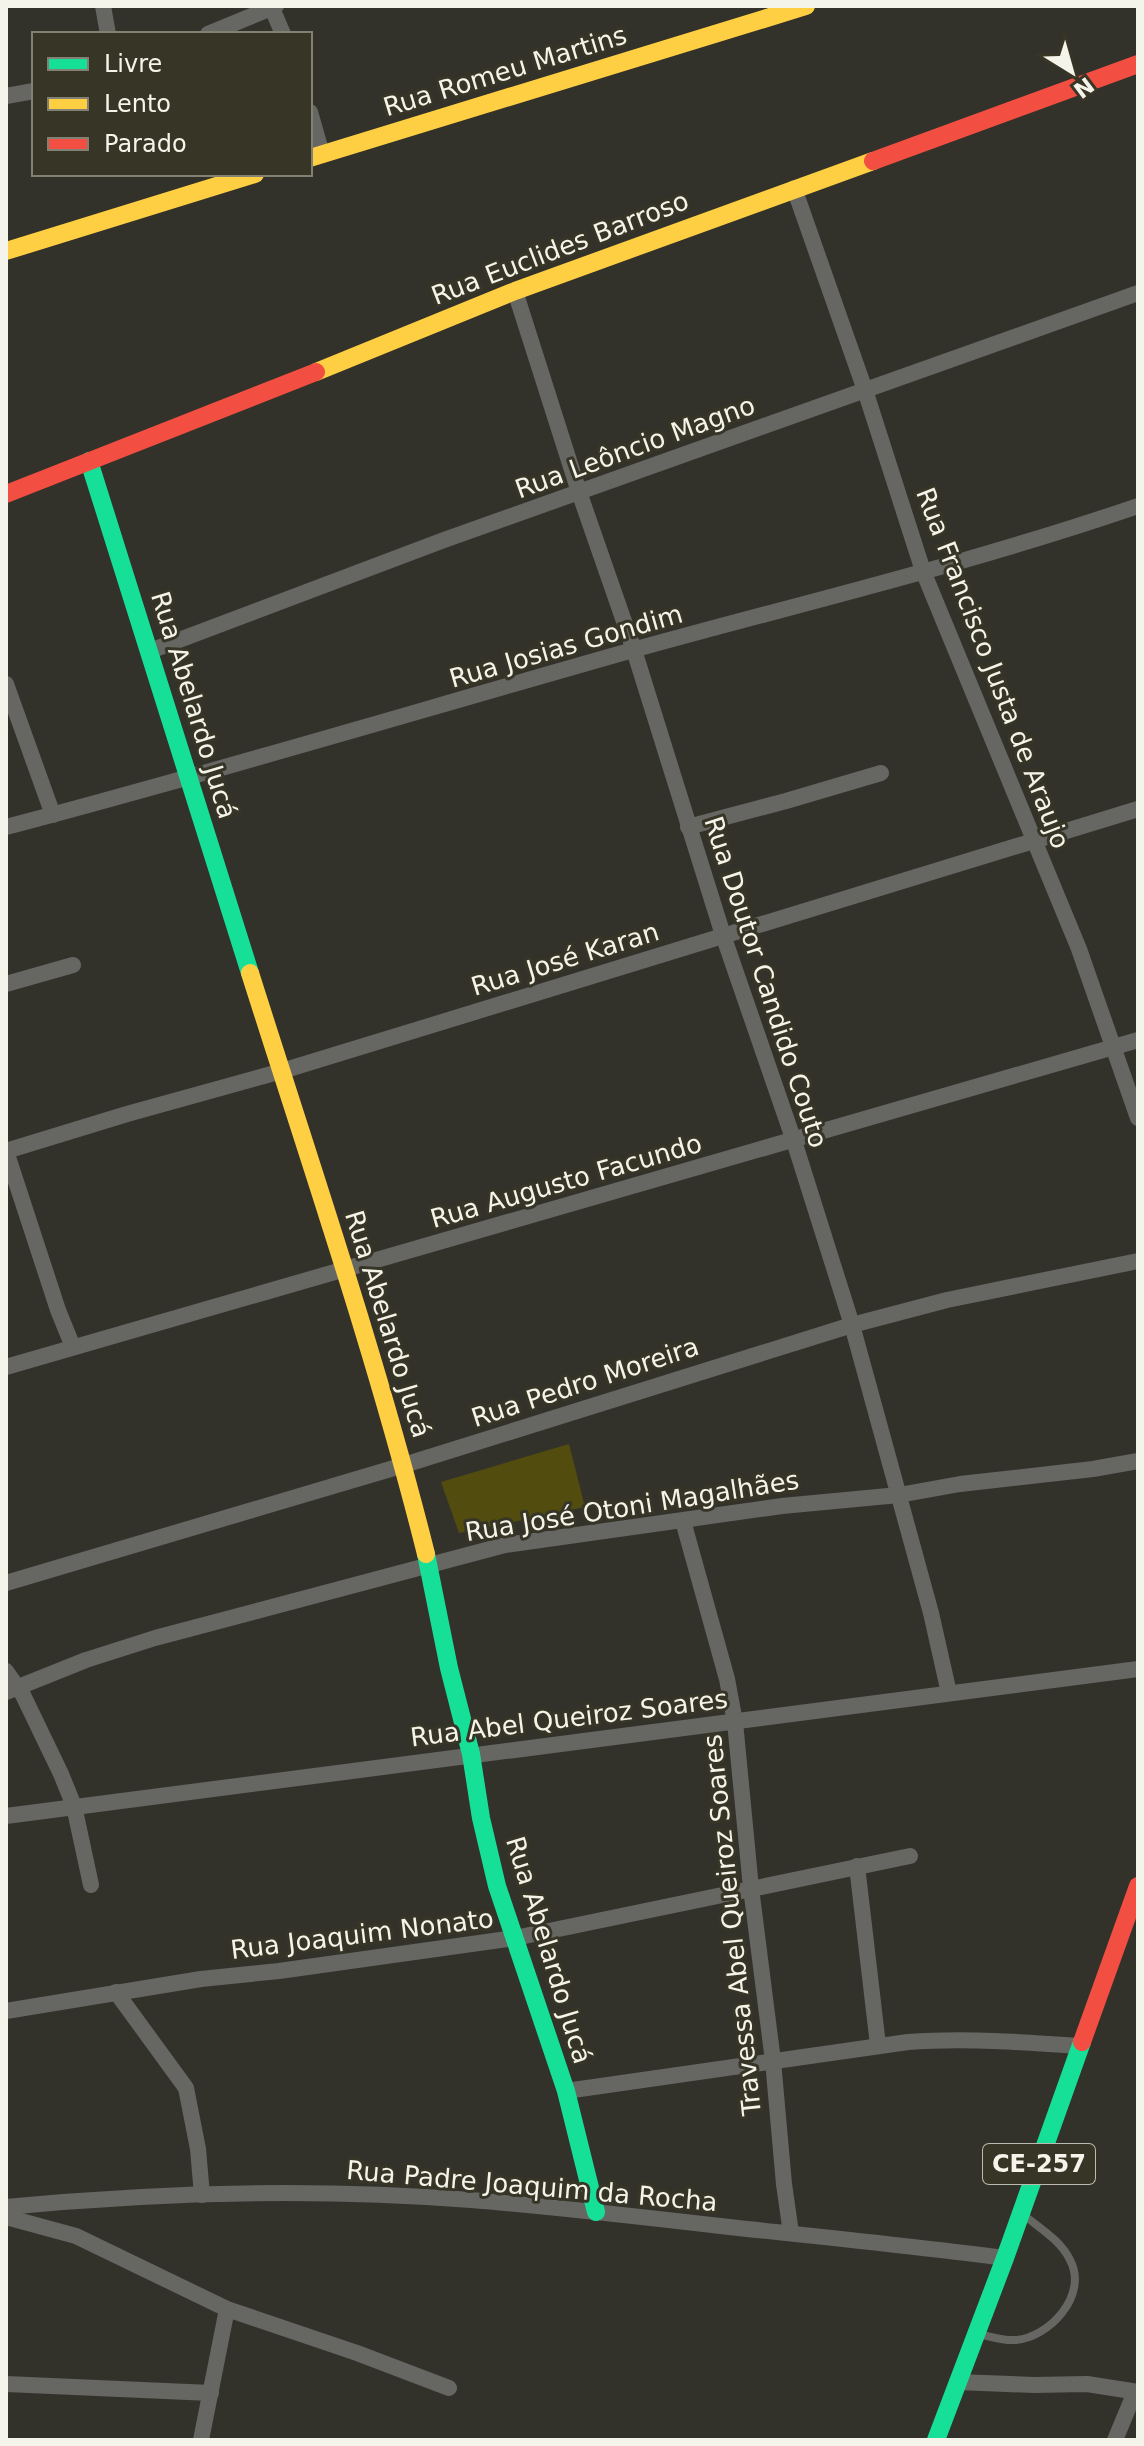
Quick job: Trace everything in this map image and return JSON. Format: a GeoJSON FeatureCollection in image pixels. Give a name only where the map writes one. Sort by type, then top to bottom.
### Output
{"type":"FeatureCollection","features":[{"type":"Feature","properties":{"kind":"street"},"geometry":{"type":"LineString","coordinates":[[103,6],[108,32]]}},
{"type":"Feature","properties":{"kind":"street","name":"Rua Romeu Martins"},"geometry":{"type":"LineString","coordinates":[[316,156],[806,6]]}},
{"type":"Feature","properties":{"kind":"street"},"geometry":{"type":"LineString","coordinates":[[213,32],[273,7],[282,32]]}},
{"type":"Feature","properties":{"kind":"street","name":"Rua Euclides Barroso"},"geometry":{"type":"LineString","coordinates":[[6,494],[229,408],[515,291],[1138,64]]}},
{"type":"Feature","properties":{"kind":"street"},"geometry":{"type":"LineString","coordinates":[[6,96],[32,91]]}},
{"type":"Feature","properties":{"kind":"street"},"geometry":{"type":"LineString","coordinates":[[312,127],[316,156]]}},
{"type":"Feature","properties":{"kind":"street"},"geometry":{"type":"LineString","coordinates":[[6,251],[249,176]]}},
{"type":"Feature","properties":{"kind":"street","name":"Rua Francisco Justa de Araujo"},"geometry":{"type":"LineString","coordinates":[[794,188],[865,390],[923,571],[1079,949],[1138,1118]]}},
{"type":"Feature","properties":{"kind":"street","name":"Rua Doutor Candido Couto"},"geometry":{"type":"LineString","coordinates":[[515,291],[852,1325],[931,1613],[949,1693]]}},
{"type":"Feature","properties":{"kind":"street","name":"Rua Leôncio Magno"},"geometry":{"type":"LineString","coordinates":[[150,651],[444,540],[1138,293]]}},
{"type":"Feature","properties":{"kind":"street","name":"Rua Abelardo Jucá"},"geometry":{"type":"LineString","coordinates":[[89,461],[345,1268],[404,1465],[471,1754],[481,1818],[497,1886],[566,2091],[596,2212]]}},
{"type":"Feature","properties":{"kind":"street","name":"Rua Josias Gondim"},"geometry":{"type":"LineString","coordinates":[[6,827],[1063,532],[1138,506]]}},
{"type":"Feature","properties":{"kind":"street"},"geometry":{"type":"LineString","coordinates":[[6,684],[53,815]]}},
{"type":"Feature","properties":{"kind":"street"},"geometry":{"type":"LineString","coordinates":[[688,827],[881,773]]}},
{"type":"Feature","properties":{"kind":"street","name":"Rua José Karan"},"geometry":{"type":"LineString","coordinates":[[6,1151],[282,1071],[1138,809]]}},
{"type":"Feature","properties":{"kind":"street"},"geometry":{"type":"LineString","coordinates":[[6,984],[73,965]]}},
{"type":"Feature","properties":{"kind":"street","name":"Rua Augusto Facundo"},"geometry":{"type":"LineString","coordinates":[[6,1367],[1138,1040]]}},
{"type":"Feature","properties":{"kind":"street"},"geometry":{"type":"LineString","coordinates":[[6,1151],[43,1267],[73,1347]]}},
{"type":"Feature","properties":{"kind":"street","name":"Rua Pedro Moreira"},"geometry":{"type":"LineString","coordinates":[[6,1583],[404,1465],[852,1325],[947,1300],[1138,1261]]}},
{"type":"Feature","properties":{"kind":"street","name":"Rua José Otoni Magalhães"},"geometry":{"type":"LineString","coordinates":[[12,1690],[86,1660],[155,1638],[505,1545],[1138,1461]]}},
{"type":"Feature","properties":{"kind":"street","name":"Travessa Abel Queiroz Soares"},"geometry":{"type":"LineString","coordinates":[[683,1521],[715,1633],[735,1722],[791,2233]]}},
{"type":"Feature","properties":{"kind":"street","name":"Rua Abel Queiroz Soares"},"geometry":{"type":"LineString","coordinates":[[6,1816],[1138,1669]]}},
{"type":"Feature","properties":{"kind":"street"},"geometry":{"type":"LineString","coordinates":[[6,1671],[12,1690],[56,1762],[74,1806],[91,1885]]}},
{"type":"Feature","properties":{"kind":"street","name":"Rua Joaquim Nonato"},"geometry":{"type":"LineString","coordinates":[[6,2011],[116,1992],[515,1938],[910,1856]]}},
{"type":"Feature","properties":{"kind":"street"},"geometry":{"type":"LineString","coordinates":[[857,1866],[878,2045]]}},
{"type":"Feature","properties":{"kind":"street","name":"CE-257"},"geometry":{"type":"LineString","coordinates":[[936,2440],[1005,2258],[1138,1886]]}},
{"type":"Feature","properties":{"kind":"street"},"geometry":{"type":"LineString","coordinates":[[116,1992],[186,2088],[198,2149],[202,2195]]}},
{"type":"Feature","properties":{"kind":"street"},"geometry":{"type":"LineString","coordinates":[[566,2091],[878,2045],[943,2040],[1079,2046]]}},
{"type":"Feature","properties":{"kind":"street","name":"Rua Padre Joaquim da Rocha"},"geometry":{"type":"LineString","coordinates":[[6,2207],[202,2195],[354,2195],[469,2200],[1005,2258]]}},
{"type":"Feature","properties":{"kind":"street"},"geometry":{"type":"LineString","coordinates":[[6,2217],[76,2236],[227,2309],[449,2388]]}},
{"type":"Feature","properties":{"kind":"street"},"geometry":{"type":"LineString","coordinates":[[201,2440],[227,2309]]}},
{"type":"Feature","properties":{"kind":"street"},"geometry":{"type":"LineString","coordinates":[[957,2382],[1087,2384],[1136,2392],[1115,2440]]}},
{"type":"Feature","properties":{"kind":"street"},"geometry":{"type":"LineString","coordinates":[[6,2384],[211,2393]]}},
{"type":"Feature","properties":{"kind":"lane"},"geometry":{"type":"LineString","coordinates":[[976,2334],[1013,2341],[1038,2335],[1055,2322],[1068,2302],[1076,2281],[1071,2261],[1055,2241],[1021,2213]]}},
{"type":"Feature","properties":{"kind":"shaded area"},"geometry":{"type":"Polygon","coordinates":[[[569,1444],[585,1507],[459,1533],[441,1482],[569,1444]]]}},
{"type":"Feature","properties":{"kind":"traffic: fast"},"geometry":{"type":"LineString","coordinates":[[89,461],[250,973]]}},
{"type":"Feature","properties":{"kind":"traffic: fast"},"geometry":{"type":"LineString","coordinates":[[426,1554],[497,1886],[566,2091],[596,2212]]}},
{"type":"Feature","properties":{"kind":"traffic: fast"},"geometry":{"type":"LineString","coordinates":[[936,2440],[1082,2042]]}},
{"type":"Feature","properties":{"kind":"traffic: slow"},"geometry":{"type":"LineString","coordinates":[[312,157],[806,6]]}},
{"type":"Feature","properties":{"kind":"traffic: slow"},"geometry":{"type":"LineString","coordinates":[[316,372],[515,291],[873,161]]}},
{"type":"Feature","properties":{"kind":"traffic: slow"},"geometry":{"type":"LineString","coordinates":[[6,251],[249,176]]}},
{"type":"Feature","properties":{"kind":"traffic: slow"},"geometry":{"type":"LineString","coordinates":[[250,973],[365,1335],[426,1554]]}},
{"type":"Feature","properties":{"kind":"traffic: jam"},"geometry":{"type":"LineString","coordinates":[[873,161],[1138,64]]}},
{"type":"Feature","properties":{"kind":"traffic: jam"},"geometry":{"type":"LineString","coordinates":[[6,494],[316,372]]}},
{"type":"Feature","properties":{"kind":"traffic: jam"},"geometry":{"type":"LineString","coordinates":[[1082,2042],[1138,1886]]}}]}
